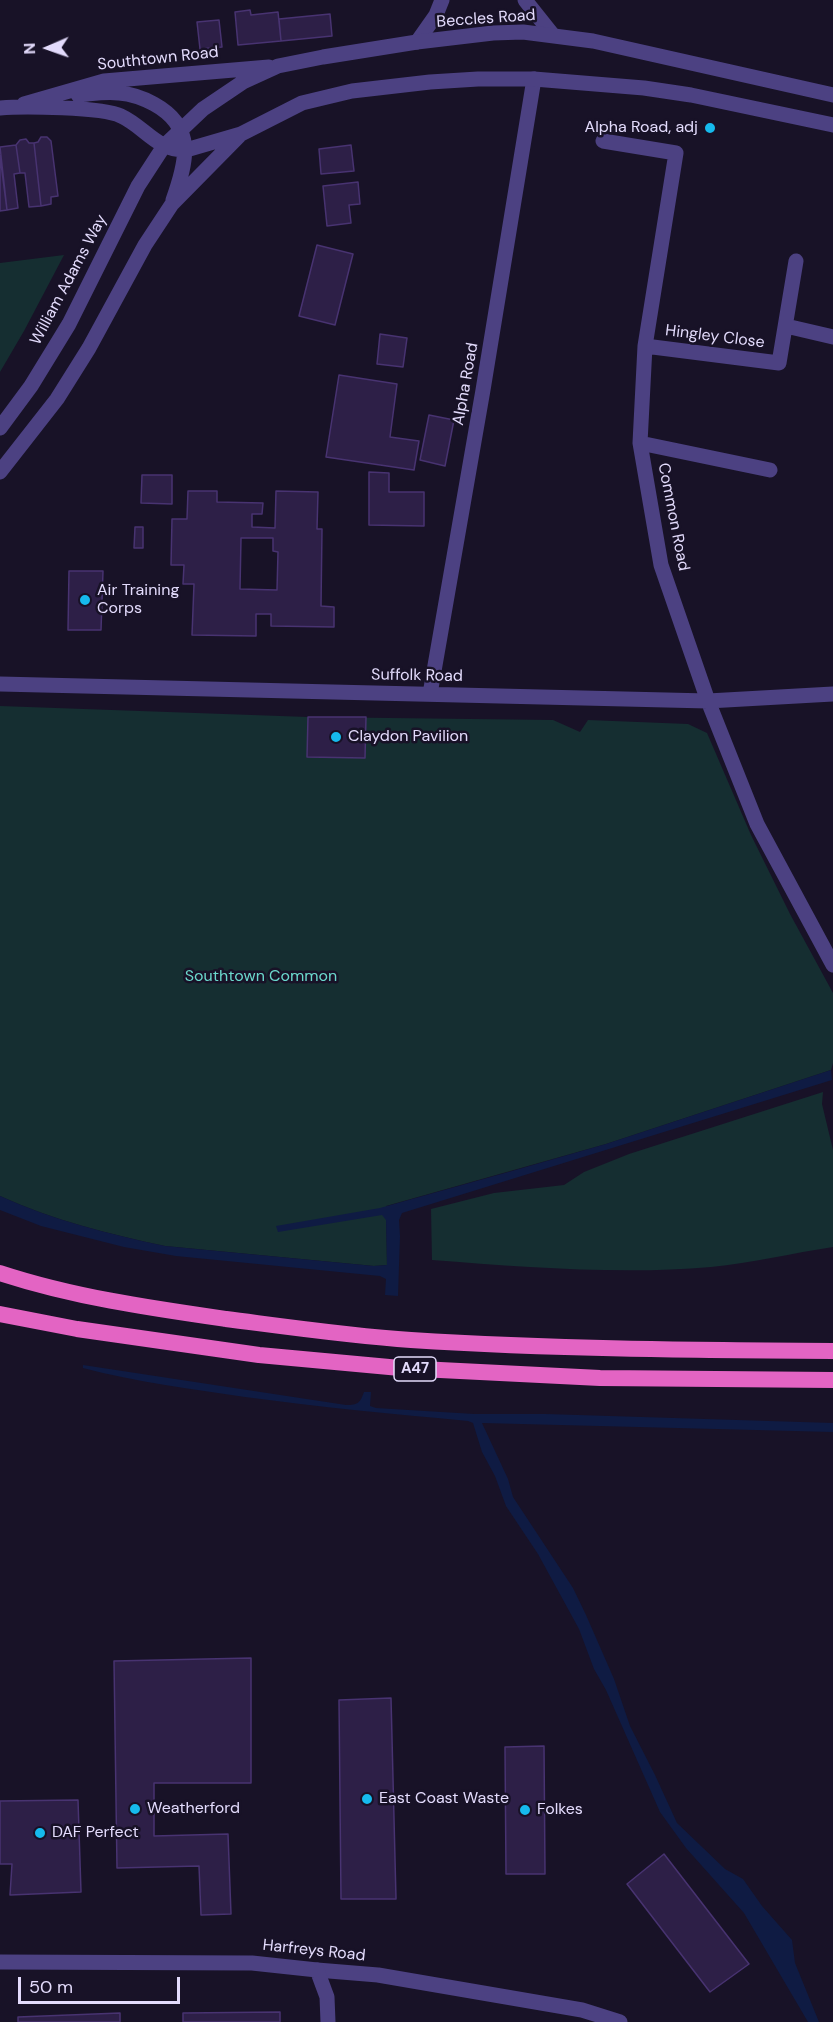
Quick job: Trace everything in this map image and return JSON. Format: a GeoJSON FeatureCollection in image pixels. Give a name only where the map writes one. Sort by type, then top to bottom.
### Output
{"type":"FeatureCollection","features":[{"type":"Feature","properties":{"kind":"highway","name":"A47"},"geometry":{"type":"LineString","coordinates":[[0,1273],[26,1282],[159,1310],[410,1340],[582,1348],[833,1351]]}},
{"type":"Feature","properties":{"kind":"highway","name":"A47"},"geometry":{"type":"LineString","coordinates":[[0,1314],[77,1329],[259,1355],[400,1368],[600,1378],[833,1380]]}},
{"type":"Feature","properties":{"kind":"street"},"geometry":{"type":"LineString","coordinates":[[417,42],[436,15],[442,0]]}},
{"type":"Feature","properties":{"kind":"street"},"geometry":{"type":"LineString","coordinates":[[525,0],[552,34]]}},
{"type":"Feature","properties":{"kind":"street","name":"Beccles Road"},"geometry":{"type":"LineString","coordinates":[[164,146],[203,108],[243,82],[278,66],[417,42],[493,33],[552,34],[637,50],[833,95]]}},
{"type":"Feature","properties":{"kind":"street","name":"Southtown Road"},"geometry":{"type":"LineString","coordinates":[[4,108],[104,81],[278,66]]}},
{"type":"Feature","properties":{"kind":"street"},"geometry":{"type":"LineString","coordinates":[[0,472],[57,399],[89,348],[145,245],[172,204],[241,134],[302,103],[352,90],[478,79],[534,79],[632,87],[691,95],[833,125]]}},
{"type":"Feature","properties":{"kind":"street","name":"Alpha Road"},"geometry":{"type":"LineString","coordinates":[[430,694],[534,79]]}},
{"type":"Feature","properties":{"kind":"street"},"geometry":{"type":"LineString","coordinates":[[51,96],[119,93],[141,97],[173,117],[181,129],[186,150],[182,175],[172,204]]}},
{"type":"Feature","properties":{"kind":"street","name":"Southtown Road"},"geometry":{"type":"LineString","coordinates":[[4,108],[100,111],[120,115],[164,146],[176,150],[186,150],[241,134]]}},
{"type":"Feature","properties":{"kind":"street","name":"Common Road"},"geometry":{"type":"LineString","coordinates":[[603,141],[676,153],[645,346],[640,443],[661,565],[708,701],[757,825],[833,965]]}},
{"type":"Feature","properties":{"kind":"street","name":"William Adams Way"},"geometry":{"type":"LineString","coordinates":[[0,428],[31,386],[69,324],[138,186],[164,146]]}},
{"type":"Feature","properties":{"kind":"street","name":"Hingley Close"},"geometry":{"type":"LineString","coordinates":[[645,346],[779,363],[796,261]]}},
{"type":"Feature","properties":{"kind":"street","name":"Hingley Close"},"geometry":{"type":"LineString","coordinates":[[786,326],[833,338]]}},
{"type":"Feature","properties":{"kind":"street"},"geometry":{"type":"LineString","coordinates":[[640,443],[770,471]]}},
{"type":"Feature","properties":{"kind":"street","name":"Suffolk Road"},"geometry":{"type":"LineString","coordinates":[[0,684],[708,701],[833,694]]}},
{"type":"Feature","properties":{"kind":"street","name":"Harfreys Road"},"geometry":{"type":"LineString","coordinates":[[0,1962],[252,1963],[378,1975],[578,2009],[620,2022]]}},
{"type":"Feature","properties":{"kind":"street"},"geometry":{"type":"LineString","coordinates":[[317,1970],[327,1997],[328,2022]]}},
{"type":"Feature","properties":{"kind":"green space"},"geometry":{"type":"Polygon","coordinates":[[[64,255],[24,331],[0,372],[0,263],[64,255]]]}},
{"type":"Feature","properties":{"kind":"green space","name":"Southtown Common"},"geometry":{"type":"Polygon","coordinates":[[[0,706],[308,717],[553,720],[580,732],[588,720],[688,724],[707,733],[751,835],[833,993],[833,1063],[831,1070],[606,1144],[386,1206],[387,1265],[374,1266],[165,1246],[81,1225],[20,1205],[0,1196],[0,706]]]}},
{"type":"Feature","properties":{"kind":"green space"},"geometry":{"type":"Polygon","coordinates":[[[823,1092],[822,1104],[833,1150],[833,1247],[726,1265],[677,1269],[572,1269],[432,1260],[431,1209],[494,1193],[564,1185],[584,1172],[629,1154],[823,1092]]]}},
{"type":"Feature","properties":{"kind":"water"},"geometry":{"type":"Polygon","coordinates":[[[831,1070],[832,1080],[402,1213],[399,1220],[398,1296],[385,1295],[386,1279],[380,1276],[176,1256],[124,1247],[41,1226],[0,1210],[0,1196],[81,1226],[165,1246],[374,1266],[387,1265],[386,1220],[382,1215],[278,1232],[276,1226],[380,1208],[512,1171],[606,1144],[831,1070]]]}},
{"type":"Feature","properties":{"kind":"water"},"geometry":{"type":"Polygon","coordinates":[[[83,1365],[346,1405],[356,1404],[364,1392],[371,1392],[370,1406],[376,1408],[474,1414],[546,1414],[833,1423],[833,1432],[482,1423],[508,1479],[513,1497],[573,1588],[614,1679],[630,1726],[677,1823],[725,1869],[743,1879],[762,1906],[792,1940],[795,1963],[819,2022],[808,2022],[744,1913],[686,1848],[660,1812],[606,1690],[594,1669],[579,1629],[538,1554],[506,1506],[495,1476],[482,1452],[473,1423],[204,1391],[123,1377],[83,1368],[83,1365]]]}},
{"type":"Feature","properties":{"kind":"building"},"geometry":{"type":"Polygon","coordinates":[[[250,10],[251,15],[278,12],[281,41],[238,45],[235,12],[250,10]]]}},
{"type":"Feature","properties":{"kind":"building"},"geometry":{"type":"Polygon","coordinates":[[[330,14],[332,36],[281,41],[279,19],[330,14]]]}},
{"type":"Feature","properties":{"kind":"building"},"geometry":{"type":"Polygon","coordinates":[[[219,20],[222,47],[200,49],[197,22],[219,20]]]}},
{"type":"Feature","properties":{"kind":"building"},"geometry":{"type":"Polygon","coordinates":[[[41,137],[47,137],[51,141],[58,196],[51,197],[51,204],[41,206],[34,143],[38,142],[41,137]]]}},
{"type":"Feature","properties":{"kind":"building"},"geometry":{"type":"Polygon","coordinates":[[[26,139],[29,143],[34,143],[41,206],[29,207],[25,173],[20,173],[16,145],[20,140],[26,139]]]}},
{"type":"Feature","properties":{"kind":"building"},"geometry":{"type":"Polygon","coordinates":[[[16,145],[20,173],[14,174],[18,208],[7,210],[0,147],[16,145]]]}},
{"type":"Feature","properties":{"kind":"building"},"geometry":{"type":"Polygon","coordinates":[[[351,145],[354,171],[321,174],[319,149],[351,145]]]}},
{"type":"Feature","properties":{"kind":"building"},"geometry":{"type":"Polygon","coordinates":[[[0,156],[7,210],[0,211],[0,156]]]}},
{"type":"Feature","properties":{"kind":"building"},"geometry":{"type":"Polygon","coordinates":[[[358,182],[360,204],[349,205],[351,223],[327,226],[323,186],[358,182]]]}},
{"type":"Feature","properties":{"kind":"building"},"geometry":{"type":"Polygon","coordinates":[[[317,245],[353,254],[335,325],[299,316],[317,245]]]}},
{"type":"Feature","properties":{"kind":"building"},"geometry":{"type":"Polygon","coordinates":[[[380,334],[407,338],[403,367],[377,364],[380,334]]]}},
{"type":"Feature","properties":{"kind":"building"},"geometry":{"type":"Polygon","coordinates":[[[339,375],[397,384],[390,437],[419,441],[414,470],[326,457],[339,375]]]}},
{"type":"Feature","properties":{"kind":"building"},"geometry":{"type":"Polygon","coordinates":[[[429,415],[454,420],[445,466],[420,460],[429,415]]]}},
{"type":"Feature","properties":{"kind":"building"},"geometry":{"type":"Polygon","coordinates":[[[369,472],[389,473],[389,492],[424,492],[424,526],[369,525],[369,472]]]}},
{"type":"Feature","properties":{"kind":"building"},"geometry":{"type":"Polygon","coordinates":[[[142,475],[172,475],[172,504],[141,503],[142,475]]]}},
{"type":"Feature","properties":{"kind":"building"},"geometry":{"type":"Polygon","coordinates":[[[188,491],[217,491],[217,502],[263,503],[262,514],[252,514],[252,527],[275,528],[276,491],[318,492],[317,529],[322,529],[321,606],[334,607],[334,627],[271,626],[271,614],[256,614],[256,636],[192,635],[194,584],[183,584],[184,565],[171,565],[172,519],[187,519],[188,491]],[[241,538],[240,589],[277,590],[278,552],[273,551],[273,538],[241,538]]]}},
{"type":"Feature","properties":{"kind":"building"},"geometry":{"type":"Polygon","coordinates":[[[135,527],[143,527],[143,548],[134,548],[135,527]]]}},
{"type":"Feature","properties":{"kind":"building","name":"Air Training Corps"},"geometry":{"type":"Polygon","coordinates":[[[69,571],[103,571],[101,630],[68,630],[69,571]]]}},
{"type":"Feature","properties":{"kind":"building","name":"Claydon Pavilion"},"geometry":{"type":"Polygon","coordinates":[[[308,717],[366,717],[365,758],[307,757],[308,717]]]}},
{"type":"Feature","properties":{"kind":"building","name":"Weatherford"},"geometry":{"type":"Polygon","coordinates":[[[251,1658],[251,1783],[154,1783],[154,1836],[228,1834],[231,1914],[201,1915],[199,1866],[117,1868],[114,1661],[251,1658]]]}},
{"type":"Feature","properties":{"kind":"building","name":"East Coast Waste"},"geometry":{"type":"Polygon","coordinates":[[[391,1698],[396,1899],[341,1899],[339,1700],[391,1698]]]}},
{"type":"Feature","properties":{"kind":"building","name":"Folkes"},"geometry":{"type":"Polygon","coordinates":[[[544,1746],[545,1874],[506,1874],[505,1747],[544,1746]]]}},
{"type":"Feature","properties":{"kind":"building","name":"DAF Perfect"},"geometry":{"type":"Polygon","coordinates":[[[78,1800],[81,1892],[10,1895],[12,1864],[0,1864],[0,1801],[78,1800]]]}},
{"type":"Feature","properties":{"kind":"building"},"geometry":{"type":"Polygon","coordinates":[[[664,1854],[749,1964],[710,1992],[627,1884],[664,1854]]]}},
{"type":"Feature","properties":{"kind":"building"},"geometry":{"type":"Polygon","coordinates":[[[280,2012],[280,2022],[183,2022],[183,2013],[280,2012]]]}},
{"type":"Feature","properties":{"kind":"building"},"geometry":{"type":"Polygon","coordinates":[[[120,2013],[120,2022],[18,2022],[18,2017],[120,2013]]]}},
{"type":"Feature","properties":{"kind":"place","name":"Alpha Road, adj"},"geometry":{"type":"Point","coordinates":[710,128]}},
{"type":"Feature","properties":{"kind":"place","name":"Air Training Corps"},"geometry":{"type":"Point","coordinates":[85,600]}},
{"type":"Feature","properties":{"kind":"place","name":"Claydon Pavilion"},"geometry":{"type":"Point","coordinates":[336,737]}},
{"type":"Feature","properties":{"kind":"place","name":"East Coast Waste"},"geometry":{"type":"Point","coordinates":[367,1799]}},
{"type":"Feature","properties":{"kind":"place","name":"Weatherford"},"geometry":{"type":"Point","coordinates":[135,1809]}},
{"type":"Feature","properties":{"kind":"place","name":"Folkes"},"geometry":{"type":"Point","coordinates":[525,1810]}},
{"type":"Feature","properties":{"kind":"place","name":"DAF Perfect"},"geometry":{"type":"Point","coordinates":[40,1833]}}]}
